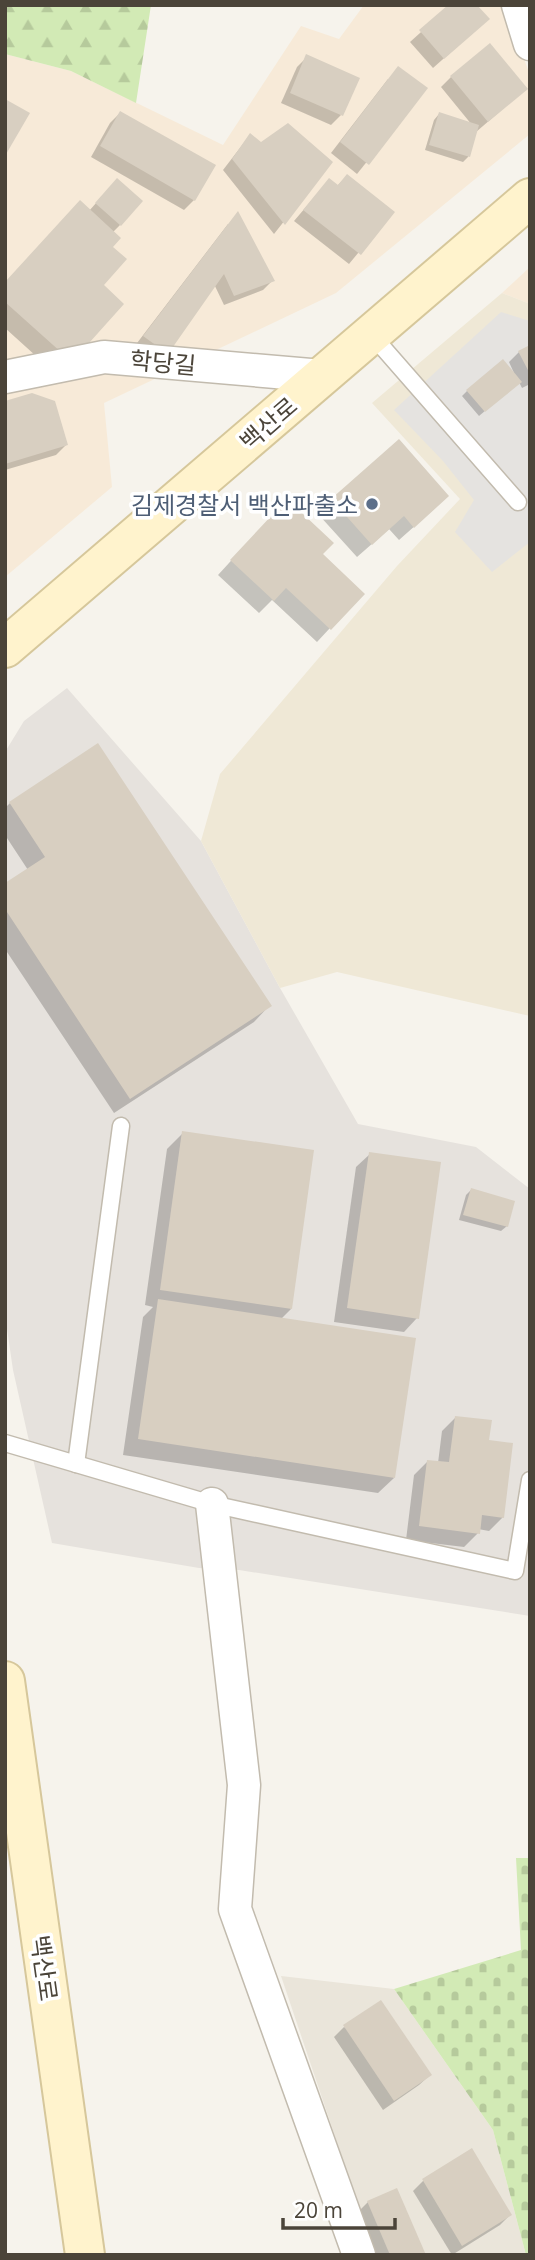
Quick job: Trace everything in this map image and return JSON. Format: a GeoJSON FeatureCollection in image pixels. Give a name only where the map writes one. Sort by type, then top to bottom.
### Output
{"type":"FeatureCollection","features":[{"type":"Feature","properties":{"kind":"main road","name":"백산로"},"geometry":{"type":"LineString","coordinates":[[5,648],[530,198]]}},
{"type":"Feature","properties":{"kind":"main road","name":"백산로"},"geometry":{"type":"LineString","coordinates":[[5,1681],[85,2255]]}},
{"type":"Feature","properties":{"kind":"street"},"geometry":{"type":"LineString","coordinates":[[518,5],[530,44]]}},
{"type":"Feature","properties":{"kind":"street","name":"학당길"},"geometry":{"type":"LineString","coordinates":[[5,377],[104,357],[322,376]]}},
{"type":"Feature","properties":{"kind":"street"},"geometry":{"type":"LineString","coordinates":[[212,1504],[244,1785],[235,1909],[359,2255]]}},
{"type":"Feature","properties":{"kind":"lane"},"geometry":{"type":"LineString","coordinates":[[371,334],[518,502]]}},
{"type":"Feature","properties":{"kind":"lane"},"geometry":{"type":"LineString","coordinates":[[76,1464],[121,1126]]}},
{"type":"Feature","properties":{"kind":"lane"},"geometry":{"type":"LineString","coordinates":[[5,1443],[212,1504],[515,1571],[530,1480]]}},
{"type":"Feature","properties":{"kind":"shaded area"},"geometry":{"type":"Polygon","coordinates":[[[364,5],[504,5],[530,75],[530,134],[336,293],[104,403],[112,487],[5,577],[5,54],[71,71],[223,145],[301,26],[339,39],[364,5]]]}},
{"type":"Feature","properties":{"kind":"shaded area"},"geometry":{"type":"Polygon","coordinates":[[[530,267],[530,304],[502,293],[530,267]]]}},
{"type":"Feature","properties":{"kind":"shaded area"},"geometry":{"type":"Polygon","coordinates":[[[502,293],[530,304],[530,1016],[337,972],[280,988],[201,841],[220,774],[397,566],[460,499],[372,403],[502,293]]]}},
{"type":"Feature","properties":{"kind":"shaded area"},"geometry":{"type":"Polygon","coordinates":[[[501,312],[530,321],[530,542],[492,572],[455,532],[474,500],[443,461],[394,410],[501,312]]]}},
{"type":"Feature","properties":{"kind":"shaded area"},"geometry":{"type":"Polygon","coordinates":[[[67,688],[201,841],[280,988],[358,1124],[476,1147],[530,1189],[530,1616],[239,1570],[199,1568],[52,1543],[13,1370],[5,1315],[5,752],[24,721],[67,688]]]}},
{"type":"Feature","properties":{"kind":"shaded area"},"geometry":{"type":"Polygon","coordinates":[[[281,1976],[394,1989],[493,2130],[526,2255],[375,2255],[281,1976]]]}},
{"type":"Feature","properties":{"kind":"green space"},"geometry":{"type":"Polygon","coordinates":[[[5,5],[151,5],[136,103],[71,71],[5,54],[5,5]]]}},
{"type":"Feature","properties":{"kind":"green space"},"geometry":{"type":"Polygon","coordinates":[[[516,1858],[530,1858],[530,2255],[526,2255],[493,2130],[394,1989],[521,1950],[516,1858]]]}},
{"type":"Feature","properties":{"kind":"building"},"geometry":{"type":"Polygon","coordinates":[[[448,5],[477,5],[490,19],[444,59],[419,30],[448,5]]]}},
{"type":"Feature","properties":{"kind":"building"},"geometry":{"type":"Polygon","coordinates":[[[490,43],[528,89],[488,122],[450,76],[490,43]]]}},
{"type":"Feature","properties":{"kind":"building"},"geometry":{"type":"Polygon","coordinates":[[[306,54],[360,78],[343,116],[290,93],[306,54]]]}},
{"type":"Feature","properties":{"kind":"building"},"geometry":{"type":"Polygon","coordinates":[[[398,66],[428,88],[369,165],[340,142],[398,66]]]}},
{"type":"Feature","properties":{"kind":"building"},"geometry":{"type":"Polygon","coordinates":[[[5,99],[30,113],[5,156],[5,99]]]}},
{"type":"Feature","properties":{"kind":"building"},"geometry":{"type":"Polygon","coordinates":[[[120,111],[216,165],[195,201],[100,146],[120,111]]]}},
{"type":"Feature","properties":{"kind":"building"},"geometry":{"type":"Polygon","coordinates":[[[439,112],[479,125],[470,157],[429,145],[439,112]]]}},
{"type":"Feature","properties":{"kind":"building"},"geometry":{"type":"Polygon","coordinates":[[[288,123],[333,162],[285,225],[232,159],[250,133],[261,142],[288,123]]]}},
{"type":"Feature","properties":{"kind":"building"},"geometry":{"type":"Polygon","coordinates":[[[347,174],[395,212],[361,255],[303,210],[329,178],[338,185],[347,174]]]}},
{"type":"Feature","properties":{"kind":"building"},"geometry":{"type":"Polygon","coordinates":[[[117,178],[143,201],[121,226],[95,203],[117,178]]]}},
{"type":"Feature","properties":{"kind":"building"},"geometry":{"type":"Polygon","coordinates":[[[80,200],[121,238],[113,247],[127,259],[104,285],[124,304],[72,362],[5,302],[5,282],[80,200]]]}},
{"type":"Feature","properties":{"kind":"building"},"geometry":{"type":"Polygon","coordinates":[[[238,211],[275,281],[234,296],[224,274],[168,354],[143,336],[238,211]]]}},
{"type":"Feature","properties":{"kind":"building"},"geometry":{"type":"Polygon","coordinates":[[[530,345],[530,374],[518,351],[530,345]]]}},
{"type":"Feature","properties":{"kind":"building"},"geometry":{"type":"Polygon","coordinates":[[[503,359],[522,382],[485,412],[466,390],[503,359]]]}},
{"type":"Feature","properties":{"kind":"building"},"geometry":{"type":"Polygon","coordinates":[[[32,393],[55,401],[68,445],[5,464],[5,401],[32,393]]]}},
{"type":"Feature","properties":{"kind":"building"},"geometry":{"type":"Polygon","coordinates":[[[399,439],[449,496],[414,528],[404,516],[372,545],[331,499],[399,439]]]}},
{"type":"Feature","properties":{"kind":"building"},"geometry":{"type":"Polygon","coordinates":[[[287,499],[334,543],[323,554],[365,594],[331,630],[286,588],[274,601],[230,560],[287,499]]]}},
{"type":"Feature","properties":{"kind":"building"},"geometry":{"type":"Polygon","coordinates":[[[98,743],[272,1006],[130,1099],[5,909],[5,883],[45,857],[9,802],[98,743]]]}},
{"type":"Feature","properties":{"kind":"building"},"geometry":{"type":"Polygon","coordinates":[[[182,1131],[314,1150],[292,1309],[160,1290],[182,1131]]]}},
{"type":"Feature","properties":{"kind":"building"},"geometry":{"type":"Polygon","coordinates":[[[369,1152],[441,1162],[419,1319],[347,1308],[369,1152]]]}},
{"type":"Feature","properties":{"kind":"building"},"geometry":{"type":"Polygon","coordinates":[[[471,1188],[515,1201],[508,1227],[463,1215],[471,1188]]]}},
{"type":"Feature","properties":{"kind":"building"},"geometry":{"type":"Polygon","coordinates":[[[158,1299],[416,1338],[395,1478],[138,1439],[158,1299]]]}},
{"type":"Feature","properties":{"kind":"building"},"geometry":{"type":"Polygon","coordinates":[[[455,1416],[492,1420],[489,1440],[513,1443],[504,1518],[482,1515],[480,1534],[419,1526],[427,1460],[449,1462],[455,1416]]]}},
{"type":"Feature","properties":{"kind":"building"},"geometry":{"type":"Polygon","coordinates":[[[381,2000],[432,2075],[394,2101],[343,2025],[381,2000]]]}},
{"type":"Feature","properties":{"kind":"building"},"geometry":{"type":"Polygon","coordinates":[[[472,2148],[512,2215],[462,2246],[422,2179],[472,2148]]]}},
{"type":"Feature","properties":{"kind":"building"},"geometry":{"type":"Polygon","coordinates":[[[397,2188],[426,2255],[390,2255],[367,2201],[397,2188]]]}},
{"type":"Feature","properties":{"kind":"place","name":"김제경찰서 백산파출소"},"geometry":{"type":"Point","coordinates":[372,504]}}]}
